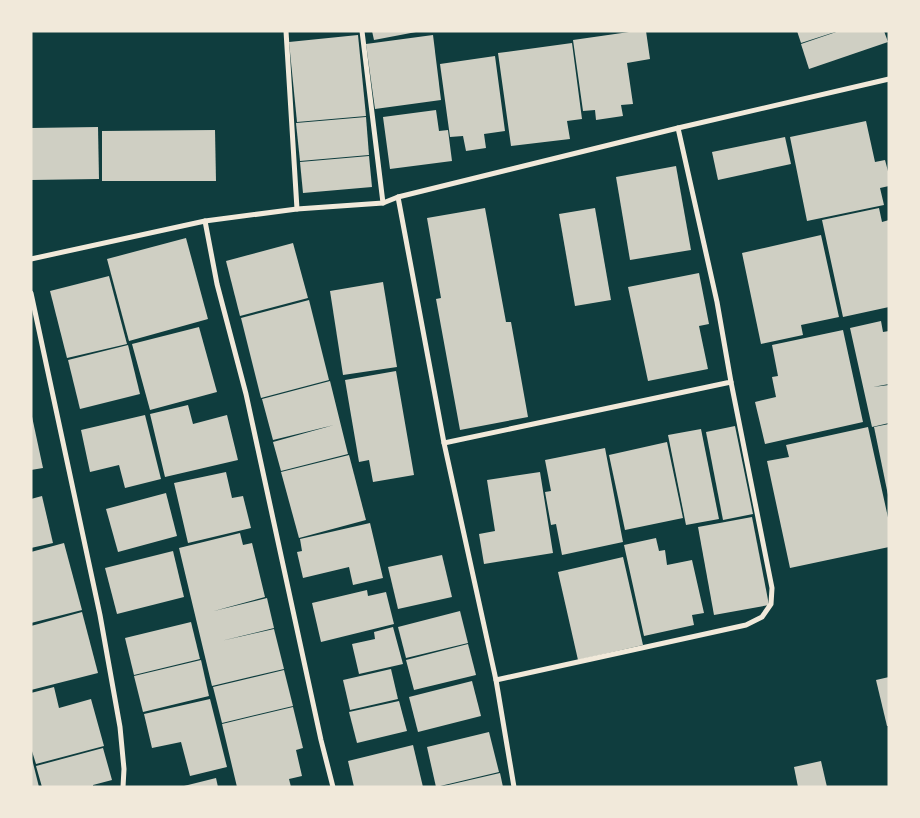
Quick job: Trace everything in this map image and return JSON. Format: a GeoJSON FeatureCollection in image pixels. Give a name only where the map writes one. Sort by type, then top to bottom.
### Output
{"type":"FeatureCollection","features":[{"type":"Feature","properties":{"kind":"street"},"geometry":{"type":"LineString","coordinates":[[286,31],[296,209]]}},
{"type":"Feature","properties":{"kind":"street"},"geometry":{"type":"LineString","coordinates":[[362,31],[383,203]]}},
{"type":"Feature","properties":{"kind":"street"},"geometry":{"type":"LineString","coordinates":[[31,259],[205,221],[296,209],[383,203],[398,197],[678,128],[889,79]]}},
{"type":"Feature","properties":{"kind":"street"},"geometry":{"type":"LineString","coordinates":[[496,680],[746,625],[762,617],[771,604],[772,588],[717,302],[678,128]]}},
{"type":"Feature","properties":{"kind":"street"},"geometry":{"type":"LineString","coordinates":[[398,197],[444,443],[496,680],[514,787]]}},
{"type":"Feature","properties":{"kind":"street"},"geometry":{"type":"LineString","coordinates":[[205,221],[217,284],[246,394],[321,740],[333,787]]}},
{"type":"Feature","properties":{"kind":"street"},"geometry":{"type":"LineString","coordinates":[[31,293],[102,624],[120,727],[124,769],[123,787]]}},
{"type":"Feature","properties":{"kind":"street"},"geometry":{"type":"LineString","coordinates":[[444,443],[731,382]]}},
{"type":"Feature","properties":{"kind":"building"},"geometry":{"type":"Polygon","coordinates":[[[372,31],[416,31],[416,32],[374,40],[372,31]]]}},
{"type":"Feature","properties":{"kind":"building"},"geometry":{"type":"Polygon","coordinates":[[[646,31],[650,59],[627,63],[633,104],[621,105],[623,116],[596,120],[595,110],[583,111],[573,40],[646,31]]]}},
{"type":"Feature","properties":{"kind":"building"},"geometry":{"type":"Polygon","coordinates":[[[797,31],[835,31],[835,32],[801,43],[797,31]]]}},
{"type":"Feature","properties":{"kind":"building"},"geometry":{"type":"Polygon","coordinates":[[[839,31],[884,31],[888,42],[809,69],[801,44],[839,31]]]}},
{"type":"Feature","properties":{"kind":"building"},"geometry":{"type":"Polygon","coordinates":[[[358,35],[366,116],[297,122],[289,42],[358,35]]]}},
{"type":"Feature","properties":{"kind":"building"},"geometry":{"type":"Polygon","coordinates":[[[433,35],[441,100],[375,109],[366,44],[433,35]]]}},
{"type":"Feature","properties":{"kind":"building"},"geometry":{"type":"Polygon","coordinates":[[[572,43],[582,119],[567,121],[570,139],[511,146],[498,53],[572,43]]]}},
{"type":"Feature","properties":{"kind":"building"},"geometry":{"type":"Polygon","coordinates":[[[495,56],[505,131],[484,134],[486,148],[466,151],[463,136],[450,137],[440,64],[495,56]]]}},
{"type":"Feature","properties":{"kind":"building"},"geometry":{"type":"Polygon","coordinates":[[[436,110],[439,131],[448,130],[452,161],[390,169],[383,117],[436,110]]]}},
{"type":"Feature","properties":{"kind":"building"},"geometry":{"type":"Polygon","coordinates":[[[366,117],[369,155],[300,161],[296,123],[366,117]]]}},
{"type":"Feature","properties":{"kind":"building"},"geometry":{"type":"Polygon","coordinates":[[[866,121],[875,162],[885,160],[889,175],[889,186],[880,188],[884,205],[807,221],[790,137],[866,121]]]}},
{"type":"Feature","properties":{"kind":"building"},"geometry":{"type":"Polygon","coordinates":[[[98,127],[99,179],[31,180],[31,128],[98,127]]]}},
{"type":"Feature","properties":{"kind":"building"},"geometry":{"type":"Polygon","coordinates":[[[215,130],[216,181],[102,181],[102,131],[215,130]]]}},
{"type":"Feature","properties":{"kind":"building"},"geometry":{"type":"Polygon","coordinates":[[[785,137],[791,164],[718,180],[712,152],[785,137]]]}},
{"type":"Feature","properties":{"kind":"building"},"geometry":{"type":"Polygon","coordinates":[[[369,156],[372,187],[303,193],[300,162],[369,156]]]}},
{"type":"Feature","properties":{"kind":"building"},"geometry":{"type":"Polygon","coordinates":[[[676,166],[691,250],[630,260],[616,177],[676,166]]]}},
{"type":"Feature","properties":{"kind":"building"},"geometry":{"type":"Polygon","coordinates":[[[485,208],[506,322],[511,322],[528,417],[460,430],[436,299],[441,298],[427,218],[485,208]]]}},
{"type":"Feature","properties":{"kind":"building"},"geometry":{"type":"Polygon","coordinates":[[[595,208],[611,300],[575,306],[559,214],[595,208]]]}},
{"type":"Feature","properties":{"kind":"building"},"geometry":{"type":"Polygon","coordinates":[[[879,208],[882,222],[889,220],[889,307],[843,317],[822,220],[879,208]]]}},
{"type":"Feature","properties":{"kind":"building"},"geometry":{"type":"Polygon","coordinates":[[[821,235],[839,317],[801,325],[803,335],[761,344],[742,253],[821,235]]]}},
{"type":"Feature","properties":{"kind":"building"},"geometry":{"type":"Polygon","coordinates":[[[186,238],[208,319],[129,341],[107,259],[186,238]]]}},
{"type":"Feature","properties":{"kind":"building"},"geometry":{"type":"Polygon","coordinates":[[[293,243],[308,298],[240,316],[226,261],[293,243]]]}},
{"type":"Feature","properties":{"kind":"building"},"geometry":{"type":"Polygon","coordinates":[[[699,273],[709,324],[699,326],[708,369],[648,381],[628,287],[699,273]]]}},
{"type":"Feature","properties":{"kind":"building"},"geometry":{"type":"Polygon","coordinates":[[[109,276],[127,344],[67,358],[50,291],[109,276]]]}},
{"type":"Feature","properties":{"kind":"building"},"geometry":{"type":"Polygon","coordinates":[[[383,282],[397,367],[343,375],[330,291],[383,282]]]}},
{"type":"Feature","properties":{"kind":"building"},"geometry":{"type":"Polygon","coordinates":[[[309,300],[329,380],[261,398],[241,318],[309,300]]]}},
{"type":"Feature","properties":{"kind":"building"},"geometry":{"type":"Polygon","coordinates":[[[881,321],[883,332],[889,331],[889,384],[873,387],[889,385],[889,423],[872,427],[850,328],[881,321]]]}},
{"type":"Feature","properties":{"kind":"building"},"geometry":{"type":"Polygon","coordinates":[[[199,327],[217,392],[150,410],[132,344],[199,327]]]}},
{"type":"Feature","properties":{"kind":"building"},"geometry":{"type":"Polygon","coordinates":[[[843,330],[863,422],[765,444],[755,402],[776,397],[772,377],[778,376],[772,345],[843,330]]]}},
{"type":"Feature","properties":{"kind":"building"},"geometry":{"type":"Polygon","coordinates":[[[128,345],[140,394],[80,409],[68,360],[128,345]]]}},
{"type":"Feature","properties":{"kind":"building"},"geometry":{"type":"Polygon","coordinates":[[[396,371],[414,475],[373,482],[369,460],[359,462],[345,380],[396,371]]]}},
{"type":"Feature","properties":{"kind":"building"},"geometry":{"type":"Polygon","coordinates":[[[330,381],[348,454],[281,471],[273,442],[334,425],[273,440],[262,399],[330,381]]]}},
{"type":"Feature","properties":{"kind":"building"},"geometry":{"type":"Polygon","coordinates":[[[188,405],[193,424],[227,415],[238,460],[165,477],[150,414],[188,405]]]}},
{"type":"Feature","properties":{"kind":"building"},"geometry":{"type":"Polygon","coordinates":[[[31,412],[43,468],[31,470],[31,412]]]}},
{"type":"Feature","properties":{"kind":"building"},"geometry":{"type":"Polygon","coordinates":[[[145,415],[161,479],[125,488],[119,465],[90,472],[81,430],[145,415]]]}},
{"type":"Feature","properties":{"kind":"building"},"geometry":{"type":"Polygon","coordinates":[[[889,424],[889,495],[888,495],[874,427],[889,424]]]}},
{"type":"Feature","properties":{"kind":"building"},"geometry":{"type":"Polygon","coordinates":[[[735,426],[753,514],[723,520],[706,432],[735,426]]]}},
{"type":"Feature","properties":{"kind":"building"},"geometry":{"type":"Polygon","coordinates":[[[868,427],[889,522],[889,547],[790,568],[767,461],[789,457],[786,445],[868,427]]]}},
{"type":"Feature","properties":{"kind":"building"},"geometry":{"type":"Polygon","coordinates":[[[701,429],[719,519],[686,525],[668,435],[701,429]]]}},
{"type":"Feature","properties":{"kind":"building"},"geometry":{"type":"Polygon","coordinates":[[[667,442],[683,518],[625,530],[609,455],[667,442]]]}},
{"type":"Feature","properties":{"kind":"building"},"geometry":{"type":"Polygon","coordinates":[[[605,448],[623,542],[562,555],[556,524],[551,525],[545,492],[551,491],[545,460],[605,448]]]}},
{"type":"Feature","properties":{"kind":"building"},"geometry":{"type":"Polygon","coordinates":[[[349,455],[366,520],[299,538],[281,472],[349,455]]]}},
{"type":"Feature","properties":{"kind":"building"},"geometry":{"type":"Polygon","coordinates":[[[226,472],[232,498],[243,496],[251,528],[188,543],[174,483],[226,472]]]}},
{"type":"Feature","properties":{"kind":"building"},"geometry":{"type":"Polygon","coordinates":[[[540,472],[553,553],[484,564],[479,534],[495,531],[487,480],[540,472]]]}},
{"type":"Feature","properties":{"kind":"building"},"geometry":{"type":"Polygon","coordinates":[[[166,493],[177,536],[118,552],[106,509],[166,493]]]}},
{"type":"Feature","properties":{"kind":"building"},"geometry":{"type":"Polygon","coordinates":[[[42,496],[53,543],[31,548],[31,499],[42,496]]]}},
{"type":"Feature","properties":{"kind":"building"},"geometry":{"type":"Polygon","coordinates":[[[752,517],[769,605],[714,615],[698,527],[752,517]]]}},
{"type":"Feature","properties":{"kind":"building"},"geometry":{"type":"Polygon","coordinates":[[[370,523],[383,578],[353,585],[349,567],[303,578],[297,552],[302,551],[300,539],[370,523]]]}},
{"type":"Feature","properties":{"kind":"building"},"geometry":{"type":"Polygon","coordinates":[[[240,533],[243,545],[252,543],[265,597],[214,611],[267,598],[274,628],[221,641],[274,629],[284,669],[212,686],[179,548],[240,533]]]}},
{"type":"Feature","properties":{"kind":"building"},"geometry":{"type":"Polygon","coordinates":[[[656,538],[659,551],[665,550],[667,565],[692,560],[704,613],[692,615],[694,625],[644,636],[624,545],[656,538]]]}},
{"type":"Feature","properties":{"kind":"building"},"geometry":{"type":"Polygon","coordinates":[[[64,543],[82,610],[31,623],[31,552],[64,543]]]}},
{"type":"Feature","properties":{"kind":"building"},"geometry":{"type":"Polygon","coordinates":[[[173,551],[184,597],[117,614],[105,568],[173,551]]]}},
{"type":"Feature","properties":{"kind":"building"},"geometry":{"type":"Polygon","coordinates":[[[442,555],[452,597],[398,609],[388,567],[442,555]]]}},
{"type":"Feature","properties":{"kind":"building"},"geometry":{"type":"Polygon","coordinates":[[[623,557],[643,645],[578,660],[558,572],[623,557]]]}},
{"type":"Feature","properties":{"kind":"building"},"geometry":{"type":"Polygon","coordinates":[[[367,590],[368,596],[386,592],[394,624],[321,642],[312,603],[367,590]]]}},
{"type":"Feature","properties":{"kind":"building"},"geometry":{"type":"Polygon","coordinates":[[[460,611],[468,643],[406,658],[398,627],[460,611]]]}},
{"type":"Feature","properties":{"kind":"building"},"geometry":{"type":"Polygon","coordinates":[[[82,612],[98,673],[31,690],[31,626],[82,612]]]}},
{"type":"Feature","properties":{"kind":"building"},"geometry":{"type":"Polygon","coordinates":[[[191,622],[200,659],[134,675],[125,638],[191,622]]]}},
{"type":"Feature","properties":{"kind":"building"},"geometry":{"type":"Polygon","coordinates":[[[393,627],[403,664],[359,674],[352,644],[375,639],[374,632],[393,627]]]}},
{"type":"Feature","properties":{"kind":"building"},"geometry":{"type":"Polygon","coordinates":[[[468,644],[476,675],[414,690],[406,660],[468,644]]]}},
{"type":"Feature","properties":{"kind":"building"},"geometry":{"type":"Polygon","coordinates":[[[201,660],[209,696],[143,712],[134,676],[201,660]]]}},
{"type":"Feature","properties":{"kind":"building"},"geometry":{"type":"Polygon","coordinates":[[[391,669],[398,699],[350,710],[343,680],[391,669]]]}},
{"type":"Feature","properties":{"kind":"building"},"geometry":{"type":"Polygon","coordinates":[[[284,670],[293,706],[222,723],[213,687],[284,670]]]}},
{"type":"Feature","properties":{"kind":"building"},"geometry":{"type":"Polygon","coordinates":[[[889,677],[889,726],[887,726],[876,680],[889,677]]]}},
{"type":"Feature","properties":{"kind":"building"},"geometry":{"type":"Polygon","coordinates":[[[472,681],[481,716],[418,732],[409,697],[472,681]]]}},
{"type":"Feature","properties":{"kind":"building"},"geometry":{"type":"Polygon","coordinates":[[[54,687],[59,708],[91,699],[104,746],[36,764],[31,748],[31,693],[54,687]]]}},
{"type":"Feature","properties":{"kind":"building"},"geometry":{"type":"Polygon","coordinates":[[[210,699],[227,767],[190,776],[181,742],[152,748],[144,714],[210,699]]]}},
{"type":"Feature","properties":{"kind":"building"},"geometry":{"type":"Polygon","coordinates":[[[399,701],[407,731],[357,743],[349,712],[399,701]]]}},
{"type":"Feature","properties":{"kind":"building"},"geometry":{"type":"Polygon","coordinates":[[[293,707],[303,748],[296,750],[302,776],[289,779],[291,787],[237,787],[222,724],[293,707]]]}},
{"type":"Feature","properties":{"kind":"building"},"geometry":{"type":"Polygon","coordinates":[[[489,732],[499,772],[436,787],[427,747],[489,732]]]}},
{"type":"Feature","properties":{"kind":"building"},"geometry":{"type":"Polygon","coordinates":[[[413,745],[423,787],[354,787],[348,761],[413,745]]]}},
{"type":"Feature","properties":{"kind":"building"},"geometry":{"type":"Polygon","coordinates":[[[103,748],[112,780],[93,785],[93,787],[42,787],[36,766],[103,748]]]}},
{"type":"Feature","properties":{"kind":"building"},"geometry":{"type":"Polygon","coordinates":[[[32,759],[39,787],[31,787],[32,759]]]}},
{"type":"Feature","properties":{"kind":"building"},"geometry":{"type":"Polygon","coordinates":[[[821,761],[827,787],[798,787],[794,767],[821,761]]]}},
{"type":"Feature","properties":{"kind":"building"},"geometry":{"type":"Polygon","coordinates":[[[500,773],[503,787],[444,786],[500,773]]]}},
{"type":"Feature","properties":{"kind":"building"},"geometry":{"type":"Polygon","coordinates":[[[216,778],[218,787],[184,787],[184,786],[216,778]]]}}]}
